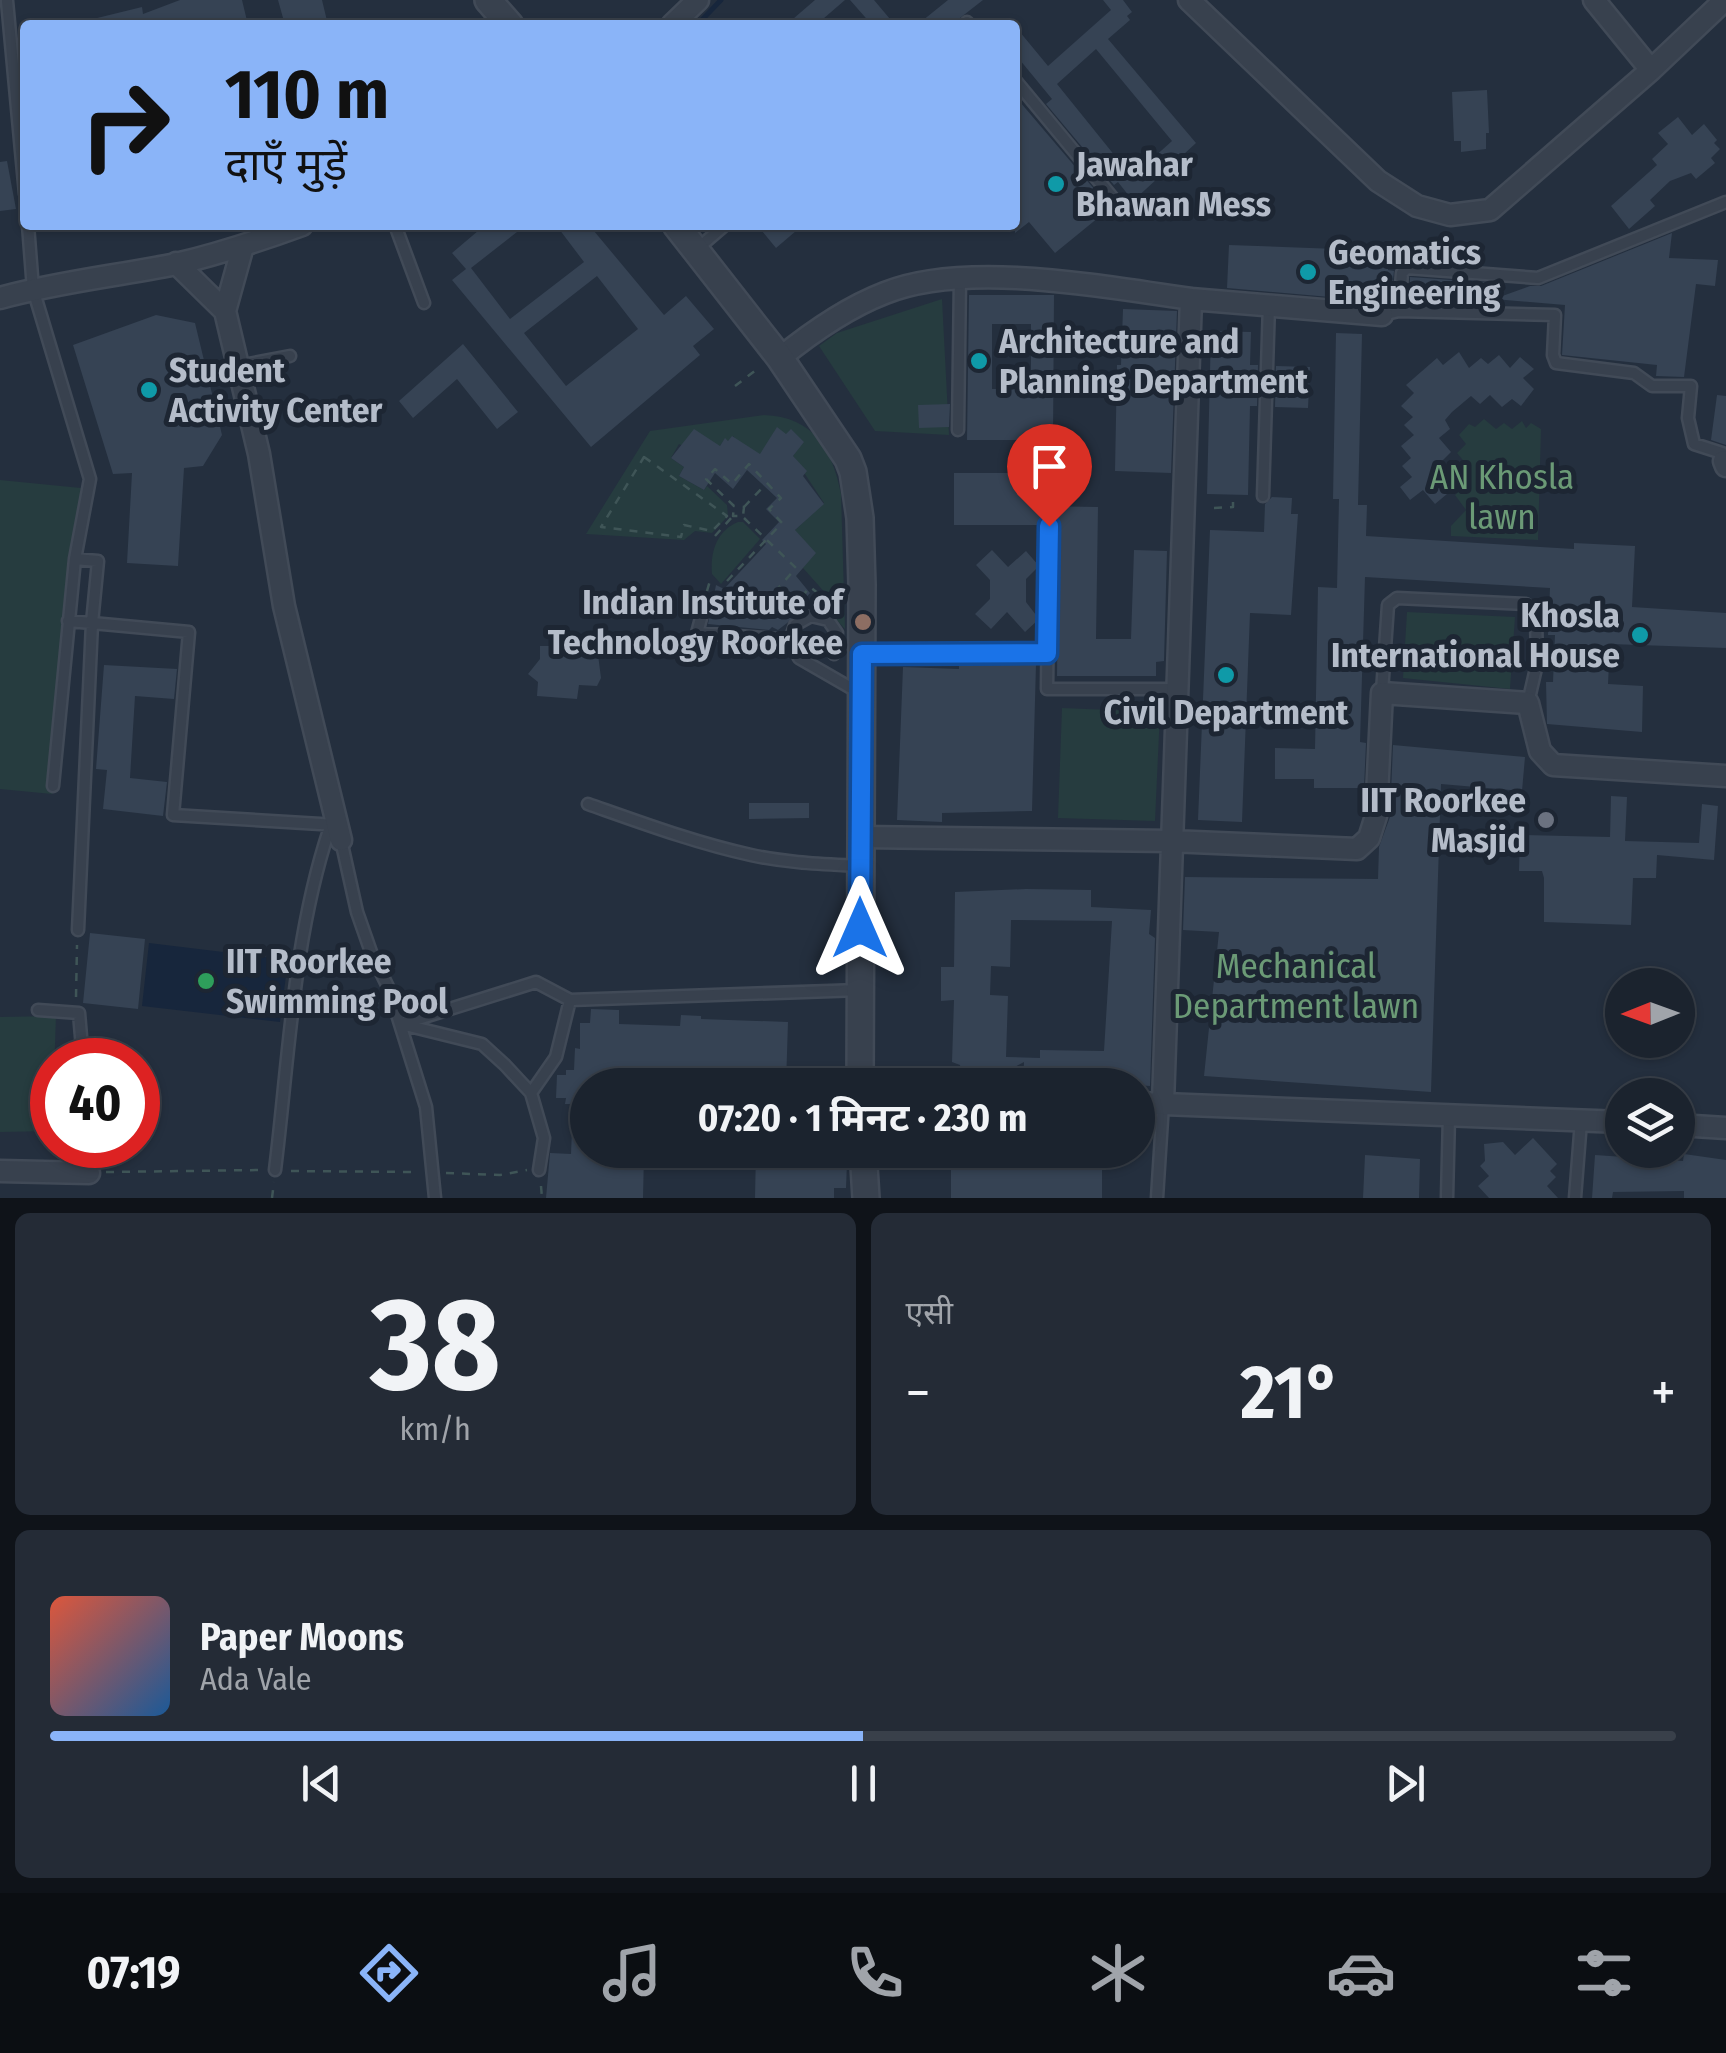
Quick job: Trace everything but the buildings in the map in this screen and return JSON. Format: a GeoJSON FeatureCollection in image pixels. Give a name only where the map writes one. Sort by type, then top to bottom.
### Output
{"type":"FeatureCollection","features":[{"type":"Feature","properties":{"kind":"street"},"geometry":{"type":"LineString","coordinates":[[488,0],[506,20]]}},
{"type":"Feature","properties":{"kind":"street"},"geometry":{"type":"LineString","coordinates":[[677,20],[698,0]]}},
{"type":"Feature","properties":{"kind":"street"},"geometry":{"type":"LineString","coordinates":[[1189,0],[1378,181],[1417,206],[1450,214],[1490,210],[1725,0]]}},
{"type":"Feature","properties":{"kind":"street"},"geometry":{"type":"LineString","coordinates":[[1594,0],[1651,70]]}},
{"type":"Feature","properties":{"kind":"street"},"geometry":{"type":"LineString","coordinates":[[0,298],[34,288],[176,264],[288,230]]}},
{"type":"Feature","properties":{"kind":"street"},"geometry":{"type":"LineString","coordinates":[[680,230],[853,472],[860,518],[849,649],[862,694],[860,1068]]}},
{"type":"Feature","properties":{"kind":"street"},"geometry":{"type":"LineString","coordinates":[[242,246],[225,311],[259,454],[284,606],[339,832]]}},
{"type":"Feature","properties":{"kind":"street"},"geometry":{"type":"LineString","coordinates":[[176,264],[225,311]]}},
{"type":"Feature","properties":{"kind":"street"},"geometry":{"type":"LineString","coordinates":[[773,360],[819,327],[887,292],[960,278],[1025,278],[1191,299],[1391,313]]}},
{"type":"Feature","properties":{"kind":"street"},"geometry":{"type":"LineString","coordinates":[[1163,1104],[1191,299]]}},
{"type":"Feature","properties":{"kind":"street"},"geometry":{"type":"LineString","coordinates":[[860,837],[1170,841],[1356,849],[1369,838],[1376,816],[1382,693],[1528,703],[1540,751],[1553,765],[1726,776]]}},
{"type":"Feature","properties":{"kind":"street"},"geometry":{"type":"LineString","coordinates":[[1155,1104],[1605,1121]]}},
{"type":"Feature","properties":{"kind":"street"},"geometry":{"type":"LineString","coordinates":[[1695,1126],[1726,1128]]}},
{"type":"Feature","properties":{"kind":"street"},"geometry":{"type":"LineString","coordinates":[[864,1168],[866,1198]]}},
{"type":"Feature","properties":{"kind":"street"},"geometry":{"type":"LineString","coordinates":[[0,1171],[96,1173]]}},
{"type":"Feature","properties":{"kind":"lane"},"geometry":{"type":"LineString","coordinates":[[7,1],[20,140]]}},
{"type":"Feature","properties":{"kind":"lane"},"geometry":{"type":"LineString","coordinates":[[1020,86],[1117,203]]}},
{"type":"Feature","properties":{"kind":"lane"},"geometry":{"type":"LineString","coordinates":[[1724,458],[1694,444],[1689,433],[1691,386],[1652,386],[1634,373],[1556,363],[1552,355],[1555,315],[1391,313],[1402,273],[1407,268],[1538,278],[1726,202]]}},
{"type":"Feature","properties":{"kind":"lane"},"geometry":{"type":"LineString","coordinates":[[28,230],[34,288],[90,479],[74,559],[52,786]]}},
{"type":"Feature","properties":{"kind":"lane"},"geometry":{"type":"LineString","coordinates":[[397,230],[424,303]]}},
{"type":"Feature","properties":{"kind":"lane"},"geometry":{"type":"LineString","coordinates":[[696,250],[719,230]]}},
{"type":"Feature","properties":{"kind":"lane"},"geometry":{"type":"LineString","coordinates":[[958,430],[960,278]]}},
{"type":"Feature","properties":{"kind":"lane"},"geometry":{"type":"LineString","coordinates":[[1263,496],[1268,304]]}},
{"type":"Feature","properties":{"kind":"lane"},"geometry":{"type":"LineString","coordinates":[[237,366],[290,356]]}},
{"type":"Feature","properties":{"kind":"lane"},"geometry":{"type":"LineString","coordinates":[[1049,526],[1047,689],[1178,689]]}},
{"type":"Feature","properties":{"kind":"lane"},"geometry":{"type":"LineString","coordinates":[[74,559],[98,561],[86,716],[78,930]]}},
{"type":"Feature","properties":{"kind":"lane"},"geometry":{"type":"LineString","coordinates":[[1382,693],[1388,605],[1398,598],[1526,604],[1536,615],[1536,664],[1528,703]]}},
{"type":"Feature","properties":{"kind":"lane"},"geometry":{"type":"LineString","coordinates":[[704,608],[697,634],[790,640]]}},
{"type":"Feature","properties":{"kind":"lane"},"geometry":{"type":"LineString","coordinates":[[862,694],[800,658],[790,640],[801,619],[811,616],[828,620],[849,649],[1047,653]]}},
{"type":"Feature","properties":{"kind":"lane"},"geometry":{"type":"LineString","coordinates":[[68,621],[189,632],[173,815],[339,832]]}},
{"type":"Feature","properties":{"kind":"lane"},"geometry":{"type":"LineString","coordinates":[[59,714],[86,716]]}},
{"type":"Feature","properties":{"kind":"lane"},"geometry":{"type":"LineString","coordinates":[[588,804],[751,855],[860,866]]}},
{"type":"Feature","properties":{"kind":"lane"},"geometry":{"type":"LineString","coordinates":[[275,1170],[299,955],[317,864],[329,830],[339,832]]}},
{"type":"Feature","properties":{"kind":"lane"},"geometry":{"type":"LineString","coordinates":[[339,832],[357,912],[402,1024],[426,1106],[435,1198]]}},
{"type":"Feature","properties":{"kind":"lane"},"geometry":{"type":"LineString","coordinates":[[402,1024],[536,982],[570,1000],[860,990]]}},
{"type":"Feature","properties":{"kind":"lane"},"geometry":{"type":"LineString","coordinates":[[531,1093],[556,1057],[570,1000]]}},
{"type":"Feature","properties":{"kind":"lane"},"geometry":{"type":"LineString","coordinates":[[38,1010],[79,1013],[81,1038]]}},
{"type":"Feature","properties":{"kind":"lane"},"geometry":{"type":"LineString","coordinates":[[402,1024],[482,1044],[531,1093],[544,1138],[539,1170]]}},
{"type":"Feature","properties":{"kind":"lane"},"geometry":{"type":"LineString","coordinates":[[1157,1198],[1163,1104]]}},
{"type":"Feature","properties":{"kind":"lane"},"geometry":{"type":"LineString","coordinates":[[1447,1198],[1449,1114]]}},
{"type":"Feature","properties":{"kind":"lane"},"geometry":{"type":"LineString","coordinates":[[1575,1198],[1581,1120]]}},
{"type":"Feature","properties":{"kind":"lane"},"geometry":{"type":"LineString","coordinates":[[95,1168],[96,1173]]}},
{"type":"Feature","properties":{"kind":"path"},"geometry":{"type":"LineString","coordinates":[[735,386],[773,360]]}},
{"type":"Feature","properties":{"kind":"path"},"geometry":{"type":"LineString","coordinates":[[715,536],[726,520],[727,516],[644,457],[602,527],[681,537],[684,525],[712,531],[726,520],[733,516],[743,516],[796,568],[774,593],[801,619]]}},
{"type":"Feature","properties":{"kind":"path"},"geometry":{"type":"LineString","coordinates":[[727,581],[782,523],[769,509],[781,498],[748,464],[732,484],[714,469],[706,479],[734,506],[744,507]]}},
{"type":"Feature","properties":{"kind":"path"},"geometry":{"type":"LineString","coordinates":[[743,516],[744,507],[767,483]]}},
{"type":"Feature","properties":{"kind":"path"},"geometry":{"type":"LineString","coordinates":[[1214,508],[1233,507],[1233,494]]}},
{"type":"Feature","properties":{"kind":"path"},"geometry":{"type":"LineString","coordinates":[[733,516],[734,506]]}},
{"type":"Feature","properties":{"kind":"path"},"geometry":{"type":"LineString","coordinates":[[791,609],[810,587],[822,597],[815,606]]}},
{"type":"Feature","properties":{"kind":"path"},"geometry":{"type":"LineString","coordinates":[[78,930],[79,1013]]}},
{"type":"Feature","properties":{"kind":"path"},"geometry":{"type":"LineString","coordinates":[[297,992],[395,1006]]}},
{"type":"Feature","properties":{"kind":"path"},"geometry":{"type":"LineString","coordinates":[[96,1173],[275,1170]]}},
{"type":"Feature","properties":{"kind":"green space"},"geometry":{"type":"Polygon","coordinates":[[[942,299],[949,435],[875,431],[819,346],[837,333],[942,299]]]}},
{"type":"Feature","properties":{"kind":"green space"},"geometry":{"type":"Polygon","coordinates":[[[764,415],[781,417],[808,429],[826,449],[832,463],[841,494],[845,629],[822,605],[828,596],[803,568],[795,530],[824,503],[793,456],[799,447],[763,473],[733,436],[719,447],[692,451],[679,444],[671,458],[684,467],[679,476],[704,490],[707,486],[727,505],[728,516],[712,533],[695,531],[684,540],[586,534],[650,431],[764,415]]]}},
{"type":"Feature","properties":{"kind":"green space","name":"AN Khosla lawn"},"geometry":{"type":"Polygon","coordinates":[[[1484,419],[1496,429],[1504,423],[1512,429],[1522,421],[1526,428],[1531,423],[1541,429],[1538,540],[1451,536],[1451,526],[1466,510],[1455,495],[1465,486],[1457,475],[1467,465],[1457,453],[1466,444],[1459,435],[1469,424],[1475,427],[1484,419]]]}},
{"type":"Feature","properties":{"kind":"green space"},"geometry":{"type":"Polygon","coordinates":[[[0,480],[81,488],[52,794],[0,789],[0,480]]]}},
{"type":"Feature","properties":{"kind":"green space"},"geometry":{"type":"Polygon","coordinates":[[[743,522],[760,539],[721,584],[712,574],[714,549],[725,530],[743,522]]]}},
{"type":"Feature","properties":{"kind":"green space"},"geometry":{"type":"Polygon","coordinates":[[[1407,612],[1515,617],[1510,689],[1403,678],[1407,612]]]}},
{"type":"Feature","properties":{"kind":"green space"},"geometry":{"type":"Polygon","coordinates":[[[1062,708],[1160,712],[1155,821],[1058,818],[1062,708]]]}},
{"type":"Feature","properties":{"kind":"green space"},"geometry":{"type":"Polygon","coordinates":[[[56,1016],[55,1038],[30,1038],[30,1131],[0,1132],[0,1017],[56,1016]]]}},
{"type":"Feature","properties":{"kind":"water"},"geometry":{"type":"Polygon","coordinates":[[[149,943],[288,960],[280,1022],[142,1006],[149,943]]]}},
{"type":"Feature","properties":{"kind":"waterway"},"geometry":{"type":"LineString","coordinates":[[702,20],[721,0]]}},
{"type":"Feature","properties":{"kind":"place","name":"Jawahar Bhawan Mess"},"geometry":{"type":"Point","coordinates":[1056,184]}},
{"type":"Feature","properties":{"kind":"place","name":"Geomatics Engineering"},"geometry":{"type":"Point","coordinates":[1308,272]}},
{"type":"Feature","properties":{"kind":"place","name":"Architecture and Planning Department"},"geometry":{"type":"Point","coordinates":[979,361]}},
{"type":"Feature","properties":{"kind":"place","name":"Student Activity Center"},"geometry":{"type":"Point","coordinates":[149,390]}},
{"type":"Feature","properties":{"kind":"place","name":"Indian Institute of Technology Roorkee"},"geometry":{"type":"Point","coordinates":[863,622]}},
{"type":"Feature","properties":{"kind":"place","name":"Khosla International House"},"geometry":{"type":"Point","coordinates":[1640,635]}},
{"type":"Feature","properties":{"kind":"place","name":"Civil Department"},"geometry":{"type":"Point","coordinates":[1226,675]}},
{"type":"Feature","properties":{"kind":"place","name":"IIT Roorkee Masjid"},"geometry":{"type":"Point","coordinates":[1546,820]}},
{"type":"Feature","properties":{"kind":"place","name":"IIT Roorkee Swimming Pool"},"geometry":{"type":"Point","coordinates":[206,981]}},
{"type":"Feature","properties":{"kind":"route"},"geometry":{"type":"LineString","coordinates":[[860,928],[862,654],[1047,653],[1049,526]]}},
{"type":"Feature","properties":{"kind":"park label","name":"Mechanical Department lawn"},"geometry":{"type":"Point","coordinates":[1296,986]}}]}
